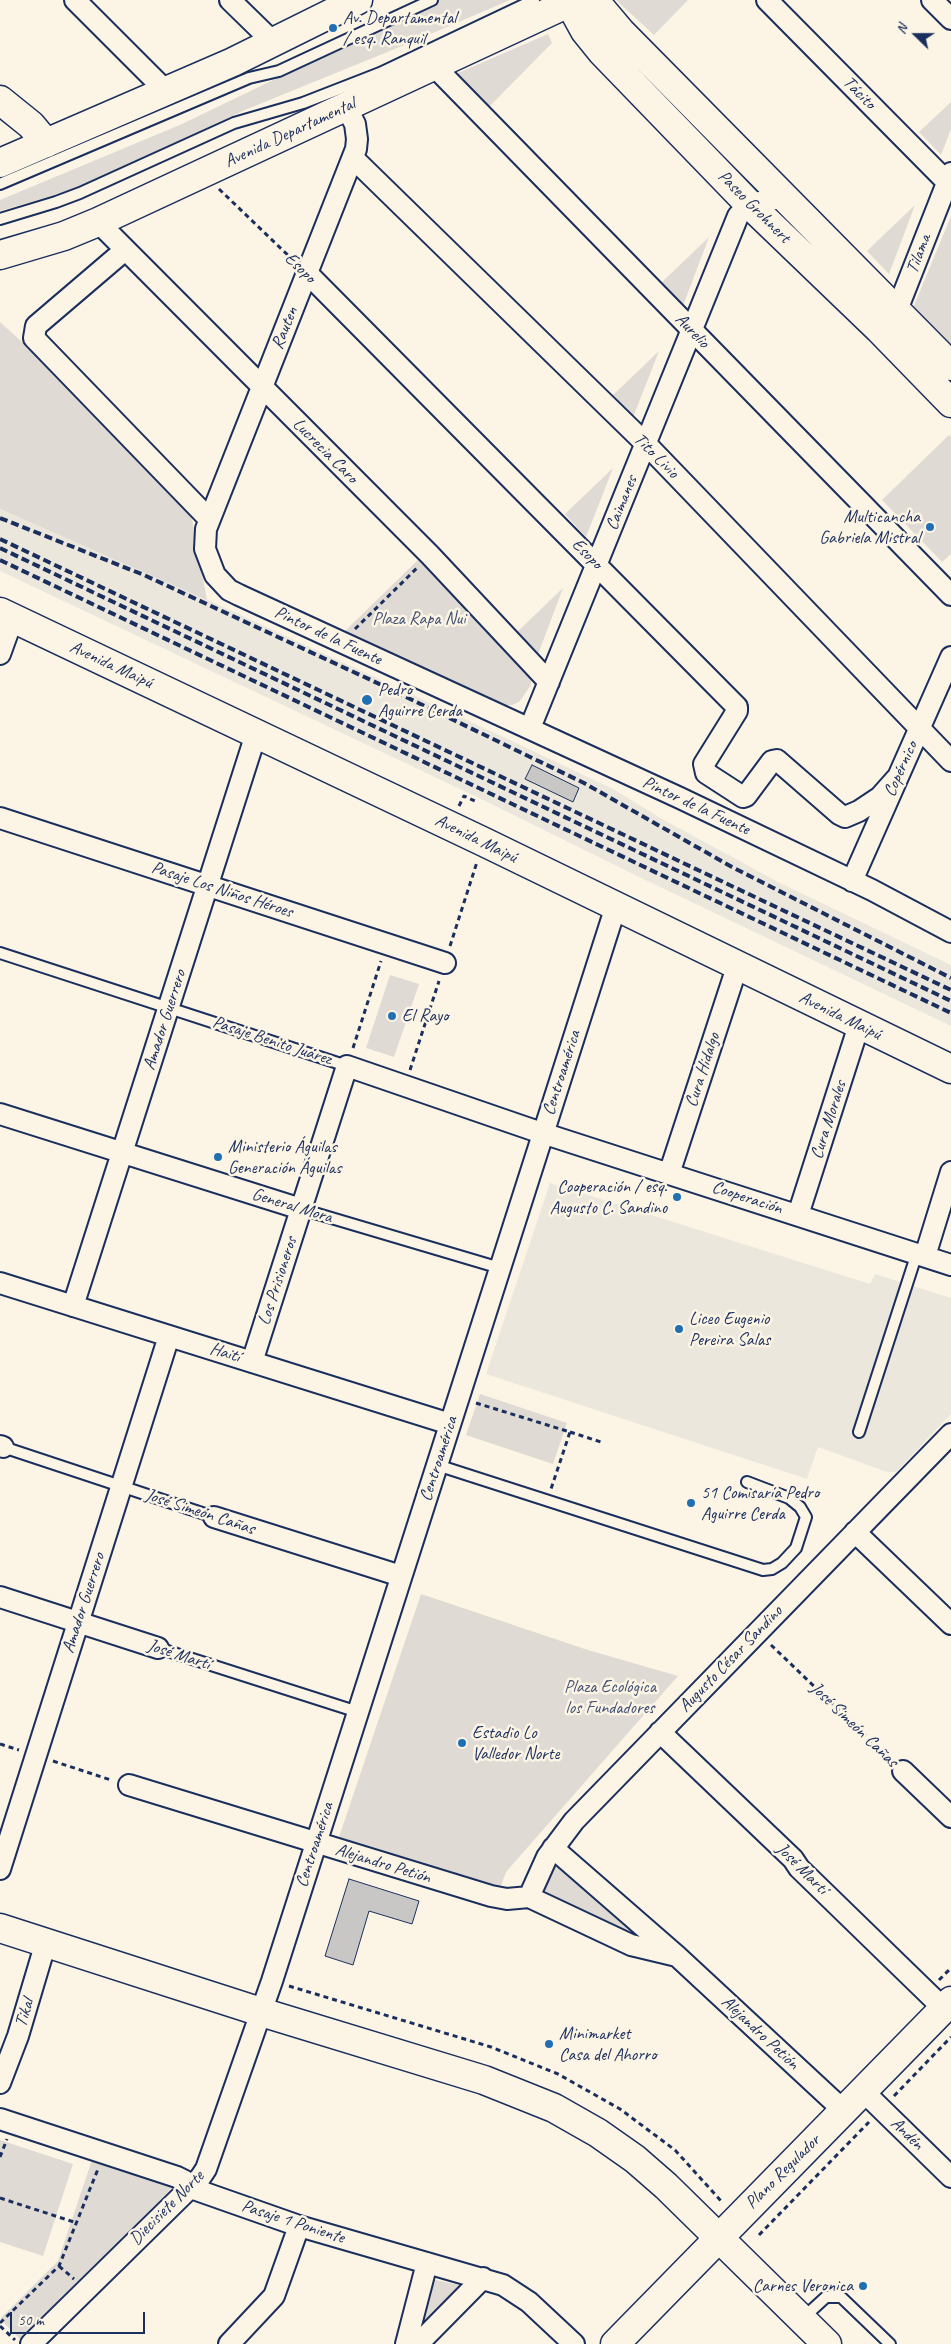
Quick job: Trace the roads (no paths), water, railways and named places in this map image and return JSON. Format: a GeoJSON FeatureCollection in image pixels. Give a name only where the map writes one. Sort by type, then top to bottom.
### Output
{"type":"FeatureCollection","features":[{"type":"Feature","properties":{"kind":"street"},"geometry":{"type":"LineString","coordinates":[[75,0],[165,90]]}},
{"type":"Feature","properties":{"kind":"street"},"geometry":{"type":"LineString","coordinates":[[230,0],[272,41]]}},
{"type":"Feature","properties":{"kind":"street"},"geometry":{"type":"LineString","coordinates":[[0,163],[233,62],[358,0]]}},
{"type":"Feature","properties":{"kind":"street","name":"Tácito"},"geometry":{"type":"LineString","coordinates":[[767,0],[950,180]]}},
{"type":"Feature","properties":{"kind":"street"},"geometry":{"type":"LineString","coordinates":[[932,0],[951,19]]}},
{"type":"Feature","properties":{"kind":"street","name":"Avenida Departamental"},"geometry":{"type":"LineString","coordinates":[[0,255],[48,241],[98,222],[577,1]]}},
{"type":"Feature","properties":{"kind":"street","name":"Paseo Grohnert"},"geometry":{"type":"LineString","coordinates":[[577,1],[621,32],[786,197],[888,320],[951,402]]}},
{"type":"Feature","properties":{"kind":"street","name":"Paseo Grohnert"},"geometry":{"type":"LineString","coordinates":[[577,1],[585,31],[602,52],[749,204],[888,320],[951,366]]}},
{"type":"Feature","properties":{"kind":"street","name":"Aurelio"},"geometry":{"type":"LineString","coordinates":[[434,66],[951,595]]}},
{"type":"Feature","properties":{"kind":"street"},"geometry":{"type":"LineString","coordinates":[[0,100],[31,125],[46,143]]}},
{"type":"Feature","properties":{"kind":"street","name":"Rauten"},"geometry":{"type":"LineString","coordinates":[[208,519],[353,158],[356,149],[356,132],[346,107]]}},
{"type":"Feature","properties":{"kind":"street","name":"Tito Livio"},"geometry":{"type":"LineString","coordinates":[[353,158],[646,444],[951,761]]}},
{"type":"Feature","properties":{"kind":"street","name":"Tilama"},"geometry":{"type":"LineString","coordinates":[[888,320],[950,180]]}},
{"type":"Feature","properties":{"kind":"street"},"geometry":{"type":"LineString","coordinates":[[749,204],[786,197]]}},
{"type":"Feature","properties":{"kind":"street","name":"Caimanes"},"geometry":{"type":"LineString","coordinates":[[530,728],[738,216],[749,204]]}},
{"type":"Feature","properties":{"kind":"street","name":"Lucrecia Caro"},"geometry":{"type":"LineString","coordinates":[[98,222],[430,555],[549,682]]}},
{"type":"Feature","properties":{"kind":"street"},"geometry":{"type":"LineString","coordinates":[[126,250],[36,326],[34,338],[208,519]]}},
{"type":"Feature","properties":{"kind":"street","name":"Esopo"},"geometry":{"type":"LineString","coordinates":[[307,274],[737,707],[737,711],[704,764],[706,773],[743,797],[746,796],[772,761],[777,760],[839,814],[845,817],[859,811],[880,797],[896,779]]}},
{"type":"Feature","properties":{"kind":"street","name":"Pintor de la Fuente"},"geometry":{"type":"LineString","coordinates":[[208,519],[204,539],[210,566],[221,583],[239,595],[530,728],[852,881],[951,932]]}},
{"type":"Feature","properties":{"kind":"street"},"geometry":{"type":"LineString","coordinates":[[0,654],[6,615]]}},
{"type":"Feature","properties":{"kind":"street","name":"Avenida Maipú"},"geometry":{"type":"LineString","coordinates":[[6,615],[484,842],[737,967],[951,1069]]}},
{"type":"Feature","properties":{"kind":"street","name":"Copérnico"},"geometry":{"type":"LineString","coordinates":[[852,881],[951,657]]}},
{"type":"Feature","properties":{"kind":"street","name":"Amador Guerrero"},"geometry":{"type":"LineString","coordinates":[[73,1306],[209,886],[256,734]]}},
{"type":"Feature","properties":{"kind":"street","name":"Pasaje Los Niños Héroes"},"geometry":{"type":"LineString","coordinates":[[0,818],[445,963]]}},
{"type":"Feature","properties":{"kind":"street","name":"Centroamérica"},"geometry":{"type":"LineString","coordinates":[[260,2012],[316,1844],[616,906]]}},
{"type":"Feature","properties":{"kind":"street","name":"Cura Hidalgo"},"geometry":{"type":"LineString","coordinates":[[669,1174],[737,967]]}},
{"type":"Feature","properties":{"kind":"street","name":"Cura Morales"},"geometry":{"type":"LineString","coordinates":[[798,1215],[859,1025]]}},
{"type":"Feature","properties":{"kind":"street","name":"Pasaje Benito Juárez"},"geometry":{"type":"LineString","coordinates":[[347,1066],[543,1133]]}},
{"type":"Feature","properties":{"kind":"street","name":"Los Prisioneros"},"geometry":{"type":"LineString","coordinates":[[252,1362],[347,1066]]}},
{"type":"Feature","properties":{"kind":"street","name":"General Mora"},"geometry":{"type":"LineString","coordinates":[[0,1114],[301,1209]]}},
{"type":"Feature","properties":{"kind":"street","name":"Cooperación"},"geometry":{"type":"LineString","coordinates":[[543,1133],[951,1265]]}},
{"type":"Feature","properties":{"kind":"street"},"geometry":{"type":"LineString","coordinates":[[921,1255],[951,1172]]}},
{"type":"Feature","properties":{"kind":"street","name":"Haití"},"geometry":{"type":"LineString","coordinates":[[0,1283],[450,1424]]}},
{"type":"Feature","properties":{"kind":"street","name":"Amador Guerrero"},"geometry":{"type":"LineString","coordinates":[[0,1869],[169,1336]]}},
{"type":"Feature","properties":{"kind":"street","name":"Augusto César Sandino"},"geometry":{"type":"LineString","coordinates":[[529,1897],[553,1848],[574,1821],[951,1434]]}},
{"type":"Feature","properties":{"kind":"street","name":"José Simeón Cañas"},"geometry":{"type":"LineString","coordinates":[[214,1517],[401,1576]]}},
{"type":"Feature","properties":{"kind":"street"},"geometry":{"type":"LineString","coordinates":[[855,1532],[951,1624]]}},
{"type":"Feature","properties":{"kind":"street","name":"José Martí"},"geometry":{"type":"LineString","coordinates":[[0,1597],[158,1648]]}},
{"type":"Feature","properties":{"kind":"street","name":"José Martí"},"geometry":{"type":"LineString","coordinates":[[660,1732],[793,1859],[799,1868],[947,2004]]}},
{"type":"Feature","properties":{"kind":"street","name":"José Simeón Cañas"},"geometry":{"type":"LineString","coordinates":[[903,1771],[951,1817]]}},
{"type":"Feature","properties":{"kind":"street","name":"Alejandro Petión"},"geometry":{"type":"LineString","coordinates":[[129,1785],[316,1844],[499,1898],[529,1897],[631,1945],[677,1956]]}},
{"type":"Feature","properties":{"kind":"street","name":"Alejandro Petión"},"geometry":{"type":"LineString","coordinates":[[553,1848],[677,1956],[843,2110]]}},
{"type":"Feature","properties":{"kind":"street"},"geometry":{"type":"LineString","coordinates":[[0,1928],[260,2012],[484,2080],[554,2108],[598,2133],[666,2186],[826,2343]]}},
{"type":"Feature","properties":{"kind":"street","name":"Tikal"},"geometry":{"type":"LineString","coordinates":[[2,2071],[29,2002],[46,1942]]}},
{"type":"Feature","properties":{"kind":"street","name":"Plano Regulador"},"geometry":{"type":"LineString","coordinates":[[616,2344],[843,2110],[872,2100],[947,2004]]}},
{"type":"Feature","properties":{"kind":"street","name":"Diecisiete Norte"},"geometry":{"type":"LineString","coordinates":[[31,2344],[206,2169],[260,2012]]}},
{"type":"Feature","properties":{"kind":"street","name":"Andén"},"geometry":{"type":"LineString","coordinates":[[872,2100],[951,2177]]}},
{"type":"Feature","properties":{"kind":"street","name":"Pasaje 1 Poniente"},"geometry":{"type":"LineString","coordinates":[[0,2119],[176,2177],[184,2181],[188,2187],[299,2226],[483,2278],[520,2294],[574,2344]]}},
{"type":"Feature","properties":{"kind":"street"},"geometry":{"type":"LineString","coordinates":[[229,2344],[274,2296],[299,2226]]}},
{"type":"Feature","properties":{"kind":"street"},"geometry":{"type":"LineString","coordinates":[[406,2344],[427,2263]]}},
{"type":"Feature","properties":{"kind":"street"},"geometry":{"type":"LineString","coordinates":[[418,2344],[483,2278]]}},
{"type":"Feature","properties":{"kind":"lane"},"geometry":{"type":"LineString","coordinates":[[0,184],[249,78],[279,71],[432,0]]}},
{"type":"Feature","properties":{"kind":"lane"},"geometry":{"type":"LineString","coordinates":[[0,219],[80,193],[234,123],[303,103],[380,72],[534,0]]}},
{"type":"Feature","properties":{"kind":"lane","name":"Pasaje Benito Juárez"},"geometry":{"type":"LineString","coordinates":[[0,953],[347,1066]]}},
{"type":"Feature","properties":{"kind":"lane","name":"General Mora"},"geometry":{"type":"LineString","coordinates":[[301,1209],[500,1268]]}},
{"type":"Feature","properties":{"kind":"lane"},"geometry":{"type":"LineString","coordinates":[[859,1432],[921,1255]]}},
{"type":"Feature","properties":{"kind":"lane","name":"José Simeón Cañas"},"geometry":{"type":"LineString","coordinates":[[2,1446],[214,1517]]}},
{"type":"Feature","properties":{"kind":"lane"},"geometry":{"type":"LineString","coordinates":[[437,1465],[763,1570],[772,1569],[782,1563],[796,1548],[806,1517],[800,1507],[789,1498],[748,1482]]}},
{"type":"Feature","properties":{"kind":"lane","name":"José Martí"},"geometry":{"type":"LineString","coordinates":[[158,1648],[358,1712]]}},
{"type":"Feature","properties":{"kind":"lane"},"geometry":{"type":"LineString","coordinates":[[802,2319],[826,2297],[841,2298],[890,2344]]}},
{"type":"Feature","properties":{"kind":"railway"},"geometry":{"type":"LineString","coordinates":[[0,518],[144,575],[373,681],[584,783],[732,867],[951,978]]}},
{"type":"Feature","properties":{"kind":"railway"},"geometry":{"type":"LineString","coordinates":[[0,539],[951,990]]}},
{"type":"Feature","properties":{"kind":"railway"},"geometry":{"type":"LineString","coordinates":[[0,548],[951,1001]]}},
{"type":"Feature","properties":{"kind":"railway"},"geometry":{"type":"LineString","coordinates":[[0,560],[951,1013]]}},
{"type":"Feature","properties":{"kind":"place","name":"Av. Departamental / esq. Ranquil"},"geometry":{"type":"Point","coordinates":[333,28]}},
{"type":"Feature","properties":{"kind":"place","name":"Multicancha Gabriela Mistral"},"geometry":{"type":"Point","coordinates":[930,527]}},
{"type":"Feature","properties":{"kind":"place","name":"Pedro Aguirre Cerda"},"geometry":{"type":"Point","coordinates":[367,700]}},
{"type":"Feature","properties":{"kind":"place","name":"El Rayo"},"geometry":{"type":"Point","coordinates":[392,1016]}},
{"type":"Feature","properties":{"kind":"place","name":"Ministerio Águilas Generación Águilas"},"geometry":{"type":"Point","coordinates":[218,1157]}},
{"type":"Feature","properties":{"kind":"place","name":"Cooperación / esq. Augusto C. Sandino"},"geometry":{"type":"Point","coordinates":[677,1197]}},
{"type":"Feature","properties":{"kind":"place","name":"Liceo Eugenio Pereira Salas"},"geometry":{"type":"Point","coordinates":[679,1329]}},
{"type":"Feature","properties":{"kind":"place","name":"51 Comisaría Pedro Aguirre Cerda"},"geometry":{"type":"Point","coordinates":[691,1503]}},
{"type":"Feature","properties":{"kind":"place","name":"Estadio Lo Valledor Norte"},"geometry":{"type":"Point","coordinates":[462,1743]}},
{"type":"Feature","properties":{"kind":"place","name":"Minimarket Casa del Ahorro"},"geometry":{"type":"Point","coordinates":[549,2044]}},
{"type":"Feature","properties":{"kind":"place","name":"Carnes Veronica"},"geometry":{"type":"Point","coordinates":[863,2286]}},
{"type":"Feature","properties":{"kind":"park label","name":"Plaza Rapa Nui"},"geometry":{"type":"Point","coordinates":[419,619]}},
{"type":"Feature","properties":{"kind":"park label","name":"Plaza Ecológica los Fundadores"},"geometry":{"type":"Point","coordinates":[610,1697]}}]}
